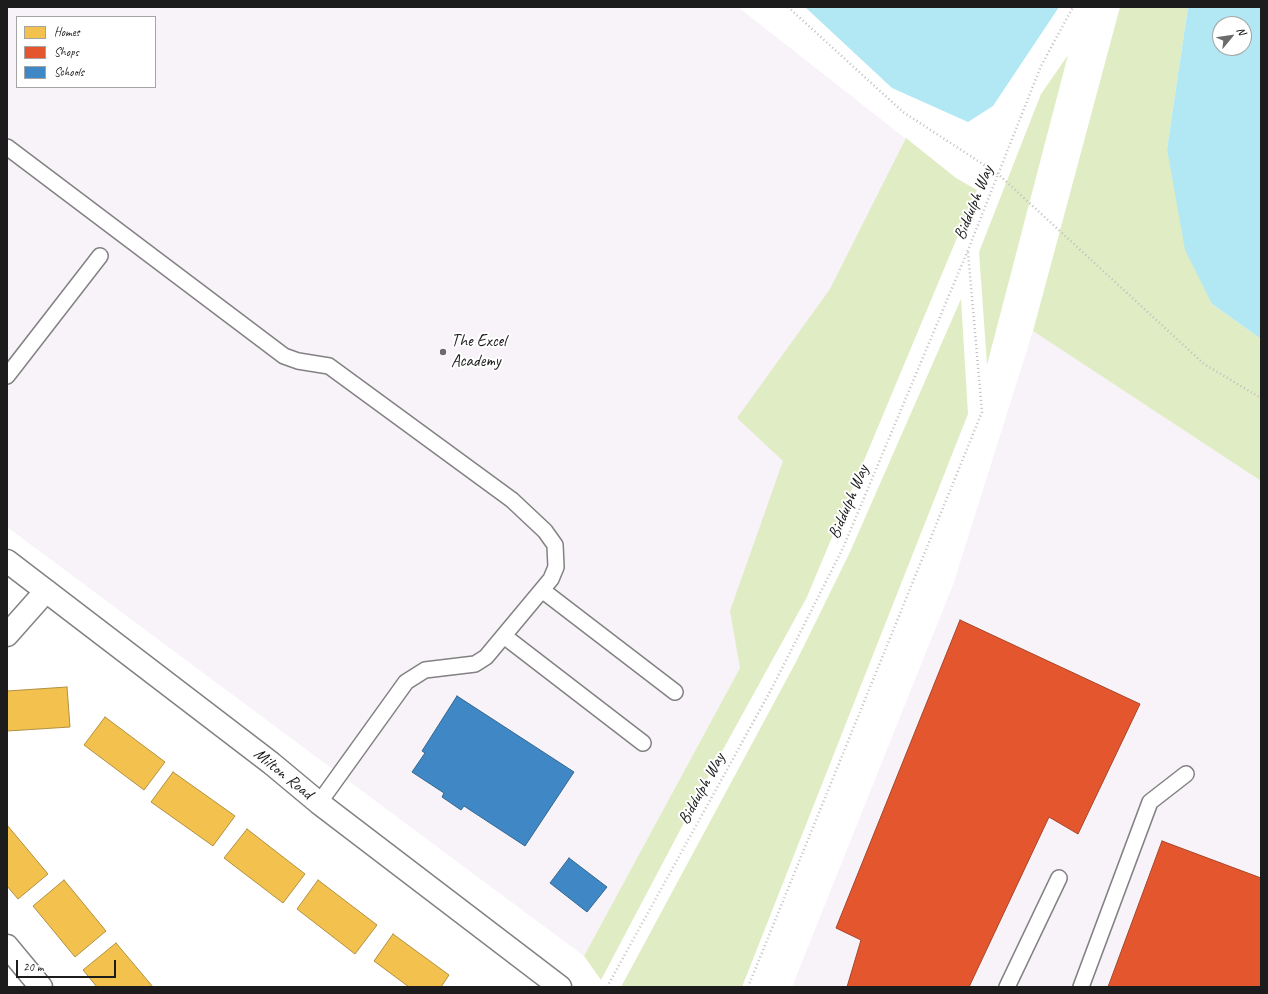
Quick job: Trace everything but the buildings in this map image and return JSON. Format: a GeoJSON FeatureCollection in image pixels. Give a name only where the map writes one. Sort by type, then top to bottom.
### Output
{"type":"FeatureCollection","features":[{"type":"Feature","properties":{"kind":"street","name":"Milton Road"},"geometry":{"type":"LineString","coordinates":[[7,561],[271,763],[319,803],[560,987]]}},
{"type":"Feature","properties":{"kind":"street"},"geometry":{"type":"LineString","coordinates":[[7,635],[46,591]]}},
{"type":"Feature","properties":{"kind":"street"},"geometry":{"type":"LineString","coordinates":[[7,946],[42,987]]}},
{"type":"Feature","properties":{"kind":"lane"},"geometry":{"type":"LineString","coordinates":[[7,147],[284,356],[298,362],[329,366],[512,500],[545,531],[555,545],[556,567],[551,579],[486,656],[475,664],[425,670],[406,682],[319,803]]}},
{"type":"Feature","properties":{"kind":"lane"},"geometry":{"type":"LineString","coordinates":[[7,376],[100,256]]}},
{"type":"Feature","properties":{"kind":"lane"},"geometry":{"type":"LineString","coordinates":[[542,590],[674,692]]}},
{"type":"Feature","properties":{"kind":"lane"},"geometry":{"type":"LineString","coordinates":[[504,636],[643,743]]}},
{"type":"Feature","properties":{"kind":"lane"},"geometry":{"type":"LineString","coordinates":[[1081,987],[1150,802],[1186,774]]}},
{"type":"Feature","properties":{"kind":"lane"},"geometry":{"type":"LineString","coordinates":[[1007,987],[1059,878]]}},
{"type":"Feature","properties":{"kind":"path"},"geometry":{"type":"LineString","coordinates":[[788,7],[903,112],[998,174],[1204,364],[1261,398]]}},
{"type":"Feature","properties":{"kind":"path","name":"Biddulph Way"},"geometry":{"type":"LineString","coordinates":[[607,987],[772,688],[843,548],[968,250],[1041,66],[1073,7]]}},
{"type":"Feature","properties":{"kind":"path"},"geometry":{"type":"LineString","coordinates":[[748,987],[982,412],[968,250]]}},
{"type":"Feature","properties":{"kind":"shaded area","name":"The Excel Academy"},"geometry":{"type":"Polygon","coordinates":[[[7,7],[738,7],[956,178],[740,668],[584,956],[7,527],[7,7]]]}},
{"type":"Feature","properties":{"kind":"shaded area"},"geometry":{"type":"Polygon","coordinates":[[[1033,331],[1261,481],[1261,987],[792,987],[953,585],[1033,331]]]}},
{"type":"Feature","properties":{"kind":"green space"},"geometry":{"type":"Polygon","coordinates":[[[1120,7],[1188,7],[1167,149],[1212,304],[1261,339],[1261,481],[1033,331],[1120,7]]]}},
{"type":"Feature","properties":{"kind":"green space"},"geometry":{"type":"Polygon","coordinates":[[[1068,55],[987,365],[979,252],[1041,94],[1068,55]]]}},
{"type":"Feature","properties":{"kind":"green space"},"geometry":{"type":"Polygon","coordinates":[[[906,138],[956,178],[977,190],[807,597],[714,766],[601,980],[584,956],[740,668],[730,611],[783,461],[737,418],[830,289],[906,138]]]}},
{"type":"Feature","properties":{"kind":"green space"},"geometry":{"type":"Polygon","coordinates":[[[961,299],[968,414],[742,987],[621,987],[797,660],[850,552],[961,299]]]}},
{"type":"Feature","properties":{"kind":"water"},"geometry":{"type":"Polygon","coordinates":[[[805,7],[1059,7],[993,106],[968,122],[892,88],[805,7]]]}},
{"type":"Feature","properties":{"kind":"water"},"geometry":{"type":"Polygon","coordinates":[[[1188,7],[1261,7],[1261,339],[1212,304],[1185,250],[1167,149],[1188,7]]]}},
{"type":"Feature","properties":{"kind":"place","name":"The Excel Academy"},"geometry":{"type":"Point","coordinates":[443,352]}}]}
